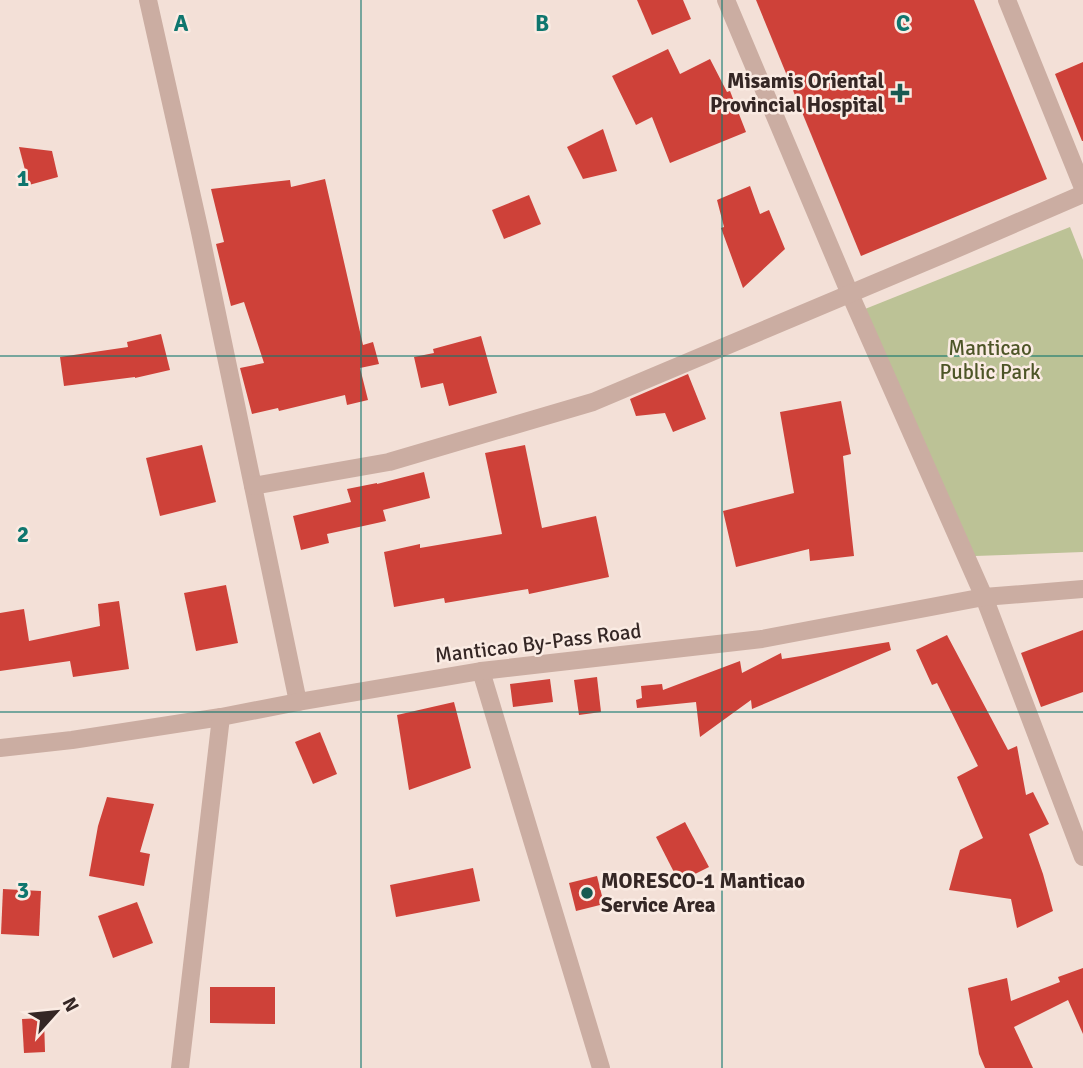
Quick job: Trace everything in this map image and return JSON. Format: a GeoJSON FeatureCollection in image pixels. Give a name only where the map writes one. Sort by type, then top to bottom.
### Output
{"type":"FeatureCollection","features":[{"type":"Feature","properties":{"kind":"street"},"geometry":{"type":"LineString","coordinates":[[148,0],[200,232],[298,702]]}},
{"type":"Feature","properties":{"kind":"street"},"geometry":{"type":"LineString","coordinates":[[726,0],[850,294],[984,597],[1083,857]]}},
{"type":"Feature","properties":{"kind":"street"},"geometry":{"type":"LineString","coordinates":[[1007,0],[1083,188]]}},
{"type":"Feature","properties":{"kind":"street"},"geometry":{"type":"LineString","coordinates":[[253,486],[389,461],[593,402],[1083,194]]}},
{"type":"Feature","properties":{"kind":"street","name":"Manticao By-Pass Road"},"geometry":{"type":"LineString","coordinates":[[0,748],[221,717],[481,671],[762,639],[984,597],[1083,589]]}},
{"type":"Feature","properties":{"kind":"street"},"geometry":{"type":"LineString","coordinates":[[481,671],[601,1068]]}},
{"type":"Feature","properties":{"kind":"street"},"geometry":{"type":"LineString","coordinates":[[180,1068],[221,717]]}},
{"type":"Feature","properties":{"kind":"green space","name":"Manticao Public Park"},"geometry":{"type":"Polygon","coordinates":[[[1070,227],[1083,260],[1083,552],[975,556],[865,309],[1070,227]]]}},
{"type":"Feature","properties":{"kind":"building"},"geometry":{"type":"Polygon","coordinates":[[[637,0],[683,0],[691,19],[652,35],[637,0]]]}},
{"type":"Feature","properties":{"kind":"building","name":"Misamis Oriental Provincial Hospital"},"geometry":{"type":"Polygon","coordinates":[[[756,0],[974,0],[1047,179],[861,256],[756,0]]]}},
{"type":"Feature","properties":{"kind":"building"},"geometry":{"type":"Polygon","coordinates":[[[668,49],[680,74],[710,59],[727,92],[730,91],[746,132],[670,163],[652,117],[636,125],[612,76],[668,49]]]}},
{"type":"Feature","properties":{"kind":"building"},"geometry":{"type":"Polygon","coordinates":[[[1083,62],[1083,141],[1082,141],[1055,74],[1083,62]]]}},
{"type":"Feature","properties":{"kind":"building"},"geometry":{"type":"Polygon","coordinates":[[[603,129],[617,171],[583,179],[567,147],[603,129]]]}},
{"type":"Feature","properties":{"kind":"building"},"geometry":{"type":"Polygon","coordinates":[[[19,147],[52,151],[58,177],[29,185],[19,147]]]}},
{"type":"Feature","properties":{"kind":"building"},"geometry":{"type":"Polygon","coordinates":[[[325,179],[363,345],[373,342],[379,364],[360,368],[368,400],[347,405],[345,395],[279,411],[278,408],[252,414],[240,368],[264,363],[244,302],[231,306],[216,244],[224,242],[211,189],[290,180],[291,187],[325,179]]]}},
{"type":"Feature","properties":{"kind":"building"},"geometry":{"type":"Polygon","coordinates":[[[750,186],[760,214],[769,210],[785,249],[743,288],[721,228],[724,227],[717,200],[750,186]]]}},
{"type":"Feature","properties":{"kind":"building"},"geometry":{"type":"Polygon","coordinates":[[[529,195],[541,224],[504,239],[492,210],[529,195]]]}},
{"type":"Feature","properties":{"kind":"building"},"geometry":{"type":"Polygon","coordinates":[[[161,334],[170,370],[135,378],[64,386],[60,357],[128,347],[127,342],[161,334]]]}},
{"type":"Feature","properties":{"kind":"building"},"geometry":{"type":"Polygon","coordinates":[[[481,336],[497,393],[449,406],[443,383],[421,388],[414,357],[434,353],[433,349],[481,336]]]}},
{"type":"Feature","properties":{"kind":"building"},"geometry":{"type":"Polygon","coordinates":[[[688,374],[706,419],[673,432],[665,413],[636,416],[630,399],[688,374]]]}},
{"type":"Feature","properties":{"kind":"building"},"geometry":{"type":"Polygon","coordinates":[[[841,401],[851,454],[843,456],[854,556],[810,561],[809,549],[736,567],[723,511],[794,493],[780,412],[841,401]]]}},
{"type":"Feature","properties":{"kind":"building"},"geometry":{"type":"Polygon","coordinates":[[[202,445],[216,502],[160,516],[146,458],[202,445]]]}},
{"type":"Feature","properties":{"kind":"building"},"geometry":{"type":"Polygon","coordinates":[[[525,445],[542,528],[596,516],[609,577],[529,594],[528,589],[445,603],[444,598],[394,607],[384,552],[420,544],[420,548],[502,534],[485,453],[525,445]]]}},
{"type":"Feature","properties":{"kind":"building"},"geometry":{"type":"Polygon","coordinates":[[[424,472],[430,498],[383,510],[386,521],[327,534],[329,543],[301,550],[293,516],[351,502],[347,489],[424,472]]]}},
{"type":"Feature","properties":{"kind":"building"},"geometry":{"type":"Polygon","coordinates":[[[226,585],[238,643],[196,651],[184,593],[226,585]]]}},
{"type":"Feature","properties":{"kind":"building"},"geometry":{"type":"Polygon","coordinates":[[[119,601],[129,669],[73,677],[70,661],[0,671],[0,613],[24,609],[29,641],[100,626],[98,604],[119,601]]]}},
{"type":"Feature","properties":{"kind":"building"},"geometry":{"type":"Polygon","coordinates":[[[1083,630],[1083,692],[1041,707],[1021,653],[1083,630]]]}},
{"type":"Feature","properties":{"kind":"building"},"geometry":{"type":"Polygon","coordinates":[[[947,635],[1008,750],[1017,746],[1026,795],[1033,792],[1049,824],[1029,834],[1053,911],[1017,928],[1011,899],[949,890],[960,850],[983,838],[957,777],[978,766],[937,683],[932,685],[916,650],[947,635]]]}},
{"type":"Feature","properties":{"kind":"building"},"geometry":{"type":"Polygon","coordinates":[[[889,642],[891,650],[752,709],[751,700],[700,737],[696,702],[637,708],[636,700],[642,698],[641,686],[662,684],[663,690],[740,661],[742,673],[781,653],[782,659],[889,642]]]}},
{"type":"Feature","properties":{"kind":"building"},"geometry":{"type":"Polygon","coordinates":[[[597,677],[601,712],[579,715],[574,680],[597,677]]]}},
{"type":"Feature","properties":{"kind":"building"},"geometry":{"type":"Polygon","coordinates":[[[550,679],[553,702],[513,707],[510,684],[550,679]]]}},
{"type":"Feature","properties":{"kind":"building"},"geometry":{"type":"Polygon","coordinates":[[[454,702],[471,768],[409,790],[397,715],[454,702]]]}},
{"type":"Feature","properties":{"kind":"building"},"geometry":{"type":"Polygon","coordinates":[[[320,732],[337,774],[313,784],[295,742],[320,732]]]}},
{"type":"Feature","properties":{"kind":"building"},"geometry":{"type":"Polygon","coordinates":[[[107,797],[154,804],[140,852],[150,854],[144,886],[89,876],[98,826],[107,797]]]}},
{"type":"Feature","properties":{"kind":"building"},"geometry":{"type":"Polygon","coordinates":[[[685,822],[709,867],[679,882],[656,837],[685,822]]]}},
{"type":"Feature","properties":{"kind":"building"},"geometry":{"type":"Polygon","coordinates":[[[473,868],[480,901],[396,917],[390,885],[473,868]]]}},
{"type":"Feature","properties":{"kind":"building","name":"MORESCO-1 Manticao Service Area"},"geometry":{"type":"Polygon","coordinates":[[[597,876],[604,904],[576,911],[569,883],[597,876]]]}},
{"type":"Feature","properties":{"kind":"building"},"geometry":{"type":"Polygon","coordinates":[[[3,889],[41,891],[39,936],[1,934],[3,889]]]}},
{"type":"Feature","properties":{"kind":"building"},"geometry":{"type":"Polygon","coordinates":[[[137,902],[153,943],[113,958],[98,916],[137,902]]]}},
{"type":"Feature","properties":{"kind":"building"},"geometry":{"type":"Polygon","coordinates":[[[1083,968],[1083,1034],[1068,1000],[1014,1027],[1033,1068],[985,1068],[979,1054],[968,988],[1007,978],[1011,1001],[1060,982],[1058,977],[1083,968]]]}},
{"type":"Feature","properties":{"kind":"building"},"geometry":{"type":"Polygon","coordinates":[[[210,987],[275,987],[275,1024],[210,1023],[210,987]]]}},
{"type":"Feature","properties":{"kind":"building"},"geometry":{"type":"Polygon","coordinates":[[[44,1018],[45,1052],[24,1053],[22,1019],[44,1018]]]}},
{"type":"Feature","properties":{"kind":"place","name":"Misamis Oriental Provincial Hospital"},"geometry":{"type":"Point","coordinates":[900,93]}},
{"type":"Feature","properties":{"kind":"place","name":"MORESCO-1 Manticao Service Area"},"geometry":{"type":"Point","coordinates":[587,893]}}]}
